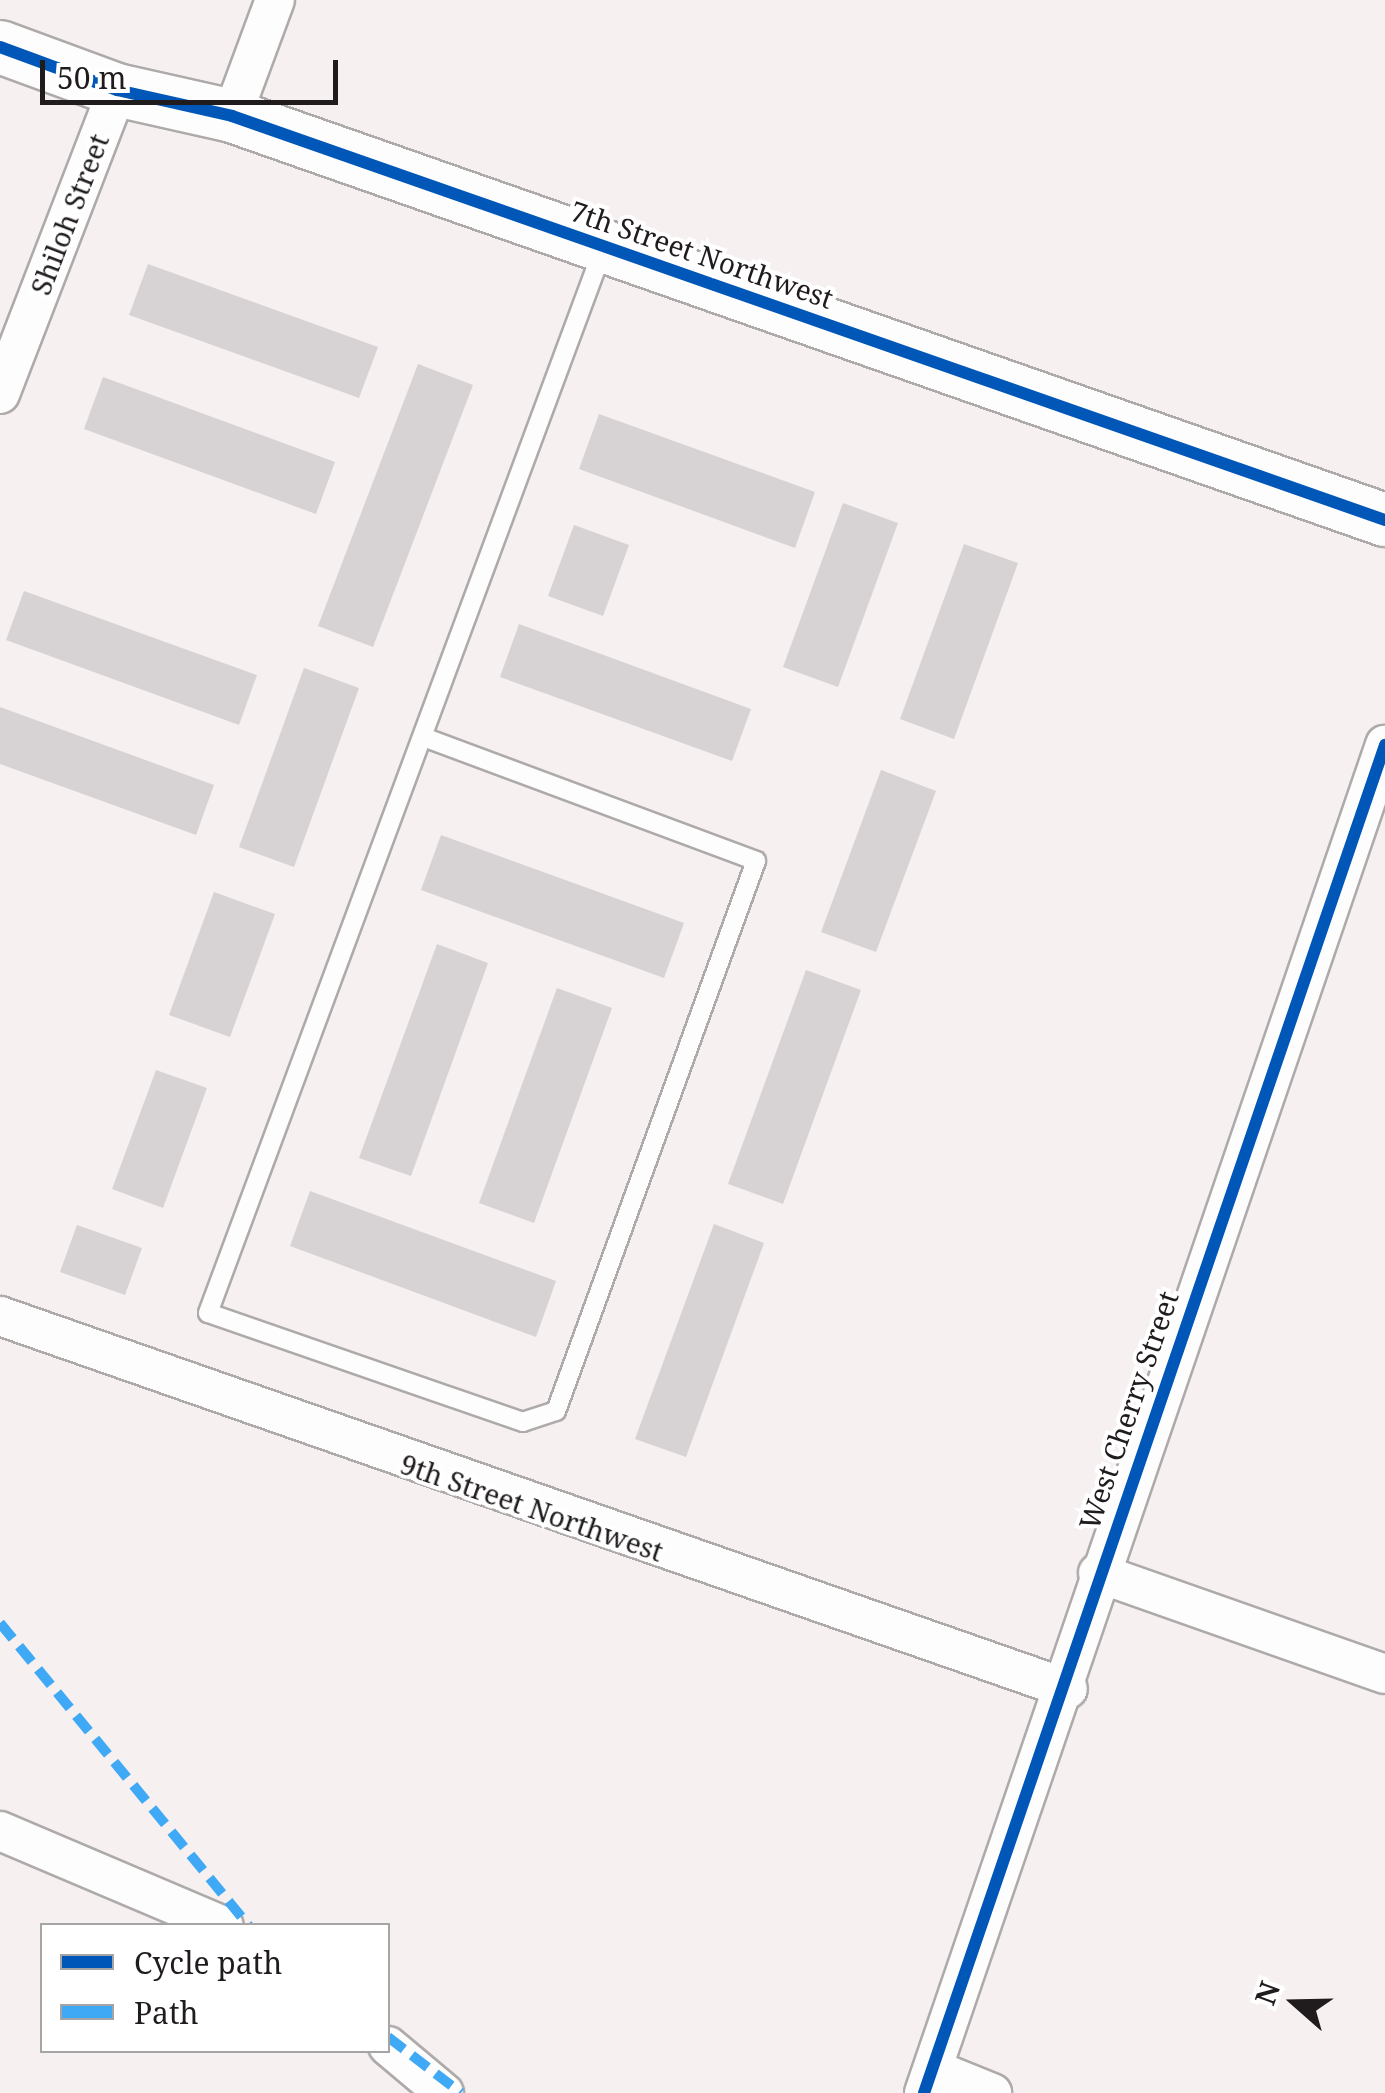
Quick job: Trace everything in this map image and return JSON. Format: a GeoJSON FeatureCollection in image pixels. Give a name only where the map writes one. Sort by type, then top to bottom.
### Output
{"type":"FeatureCollection","features":[{"type":"Feature","properties":{"kind":"street"},"geometry":{"type":"LineString","coordinates":[[232,116],[275,0]]}},
{"type":"Feature","properties":{"kind":"street","name":"7th Street Northwest"},"geometry":{"type":"LineString","coordinates":[[0,48],[117,90],[232,116],[1385,520]]}},
{"type":"Feature","properties":{"kind":"street","name":"Shiloh Street"},"geometry":{"type":"LineString","coordinates":[[0,394],[117,90]]}},
{"type":"Feature","properties":{"kind":"street","name":"West Cherry Street"},"geometry":{"type":"LineString","coordinates":[[929,2081],[1068,1690],[1098,1573],[1385,744]]}},
{"type":"Feature","properties":{"kind":"street","name":"9th Street Northwest"},"geometry":{"type":"LineString","coordinates":[[0,1316],[1068,1690]]}},
{"type":"Feature","properties":{"kind":"street"},"geometry":{"type":"LineString","coordinates":[[1098,1573],[1385,1674]]}},
{"type":"Feature","properties":{"kind":"street"},"geometry":{"type":"LineString","coordinates":[[0,1830],[217,1923]]}},
{"type":"Feature","properties":{"kind":"street"},"geometry":{"type":"LineString","coordinates":[[390,2048],[444,2093]]}},
{"type":"Feature","properties":{"kind":"street"},"geometry":{"type":"LineString","coordinates":[[929,2081],[992,2093]]}},
{"type":"Feature","properties":{"kind":"lane"},"geometry":{"type":"LineString","coordinates":[[426,738],[756,861],[556,1411],[524,1422],[208,1313],[426,738],[604,246]]}},
{"type":"Feature","properties":{"kind":"building"},"geometry":{"type":"Polygon","coordinates":[[[148,264],[378,347],[359,398],[129,315],[148,264]]]}},
{"type":"Feature","properties":{"kind":"building"},"geometry":{"type":"Polygon","coordinates":[[[418,364],[473,385],[373,647],[318,626],[418,364]]]}},
{"type":"Feature","properties":{"kind":"building"},"geometry":{"type":"Polygon","coordinates":[[[103,377],[335,462],[316,514],[84,429],[103,377]]]}},
{"type":"Feature","properties":{"kind":"building"},"geometry":{"type":"Polygon","coordinates":[[[599,414],[815,492],[795,548],[579,469],[599,414]]]}},
{"type":"Feature","properties":{"kind":"building"},"geometry":{"type":"Polygon","coordinates":[[[843,503],[898,523],[838,687],[783,667],[843,503]]]}},
{"type":"Feature","properties":{"kind":"building"},"geometry":{"type":"Polygon","coordinates":[[[574,525],[629,545],[603,616],[548,596],[574,525]]]}},
{"type":"Feature","properties":{"kind":"building"},"geometry":{"type":"Polygon","coordinates":[[[964,544],[1018,563],[954,739],[900,719],[964,544]]]}},
{"type":"Feature","properties":{"kind":"building"},"geometry":{"type":"Polygon","coordinates":[[[24,591],[257,675],[239,725],[6,640],[24,591]]]}},
{"type":"Feature","properties":{"kind":"building"},"geometry":{"type":"Polygon","coordinates":[[[519,624],[751,709],[732,761],[500,677],[519,624]]]}},
{"type":"Feature","properties":{"kind":"building"},"geometry":{"type":"Polygon","coordinates":[[[304,668],[359,688],[294,867],[239,847],[304,668]]]}},
{"type":"Feature","properties":{"kind":"building"},"geometry":{"type":"Polygon","coordinates":[[[0,707],[214,785],[196,835],[0,764],[0,707]]]}},
{"type":"Feature","properties":{"kind":"building"},"geometry":{"type":"Polygon","coordinates":[[[881,770],[936,791],[876,952],[821,932],[881,770]]]}},
{"type":"Feature","properties":{"kind":"building"},"geometry":{"type":"Polygon","coordinates":[[[441,835],[684,923],[664,978],[421,890],[441,835]]]}},
{"type":"Feature","properties":{"kind":"building"},"geometry":{"type":"Polygon","coordinates":[[[214,892],[275,914],[230,1037],[169,1015],[214,892]]]}},
{"type":"Feature","properties":{"kind":"building"},"geometry":{"type":"Polygon","coordinates":[[[437,944],[488,963],[411,1176],[359,1158],[437,944]]]}},
{"type":"Feature","properties":{"kind":"building"},"geometry":{"type":"Polygon","coordinates":[[[806,970],[861,990],[783,1204],[728,1184],[806,970]]]}},
{"type":"Feature","properties":{"kind":"building"},"geometry":{"type":"Polygon","coordinates":[[[557,988],[612,1008],[534,1223],[479,1203],[557,988]]]}},
{"type":"Feature","properties":{"kind":"building"},"geometry":{"type":"Polygon","coordinates":[[[156,1070],[207,1088],[163,1208],[112,1189],[156,1070]]]}},
{"type":"Feature","properties":{"kind":"building"},"geometry":{"type":"Polygon","coordinates":[[[310,1191],[556,1281],[536,1337],[290,1246],[310,1191]]]}},
{"type":"Feature","properties":{"kind":"building"},"geometry":{"type":"Polygon","coordinates":[[[714,1224],[764,1243],[686,1457],[635,1439],[714,1224]]]}},
{"type":"Feature","properties":{"kind":"building"},"geometry":{"type":"Polygon","coordinates":[[[77,1225],[142,1248],[125,1295],[60,1272],[77,1225]]]}},
{"type":"Feature","properties":{"kind":"marked path"},"geometry":{"type":"LineString","coordinates":[[0,1623],[247,1923]]}},
{"type":"Feature","properties":{"kind":"marked path"},"geometry":{"type":"LineString","coordinates":[[390,2039],[461,2093]]}},
{"type":"Feature","properties":{"kind":"cycle path"},"geometry":{"type":"LineString","coordinates":[[0,47],[117,90],[232,116],[1385,520]]}},
{"type":"Feature","properties":{"kind":"cycle path"},"geometry":{"type":"LineString","coordinates":[[924,2093],[1385,745]]}}]}
